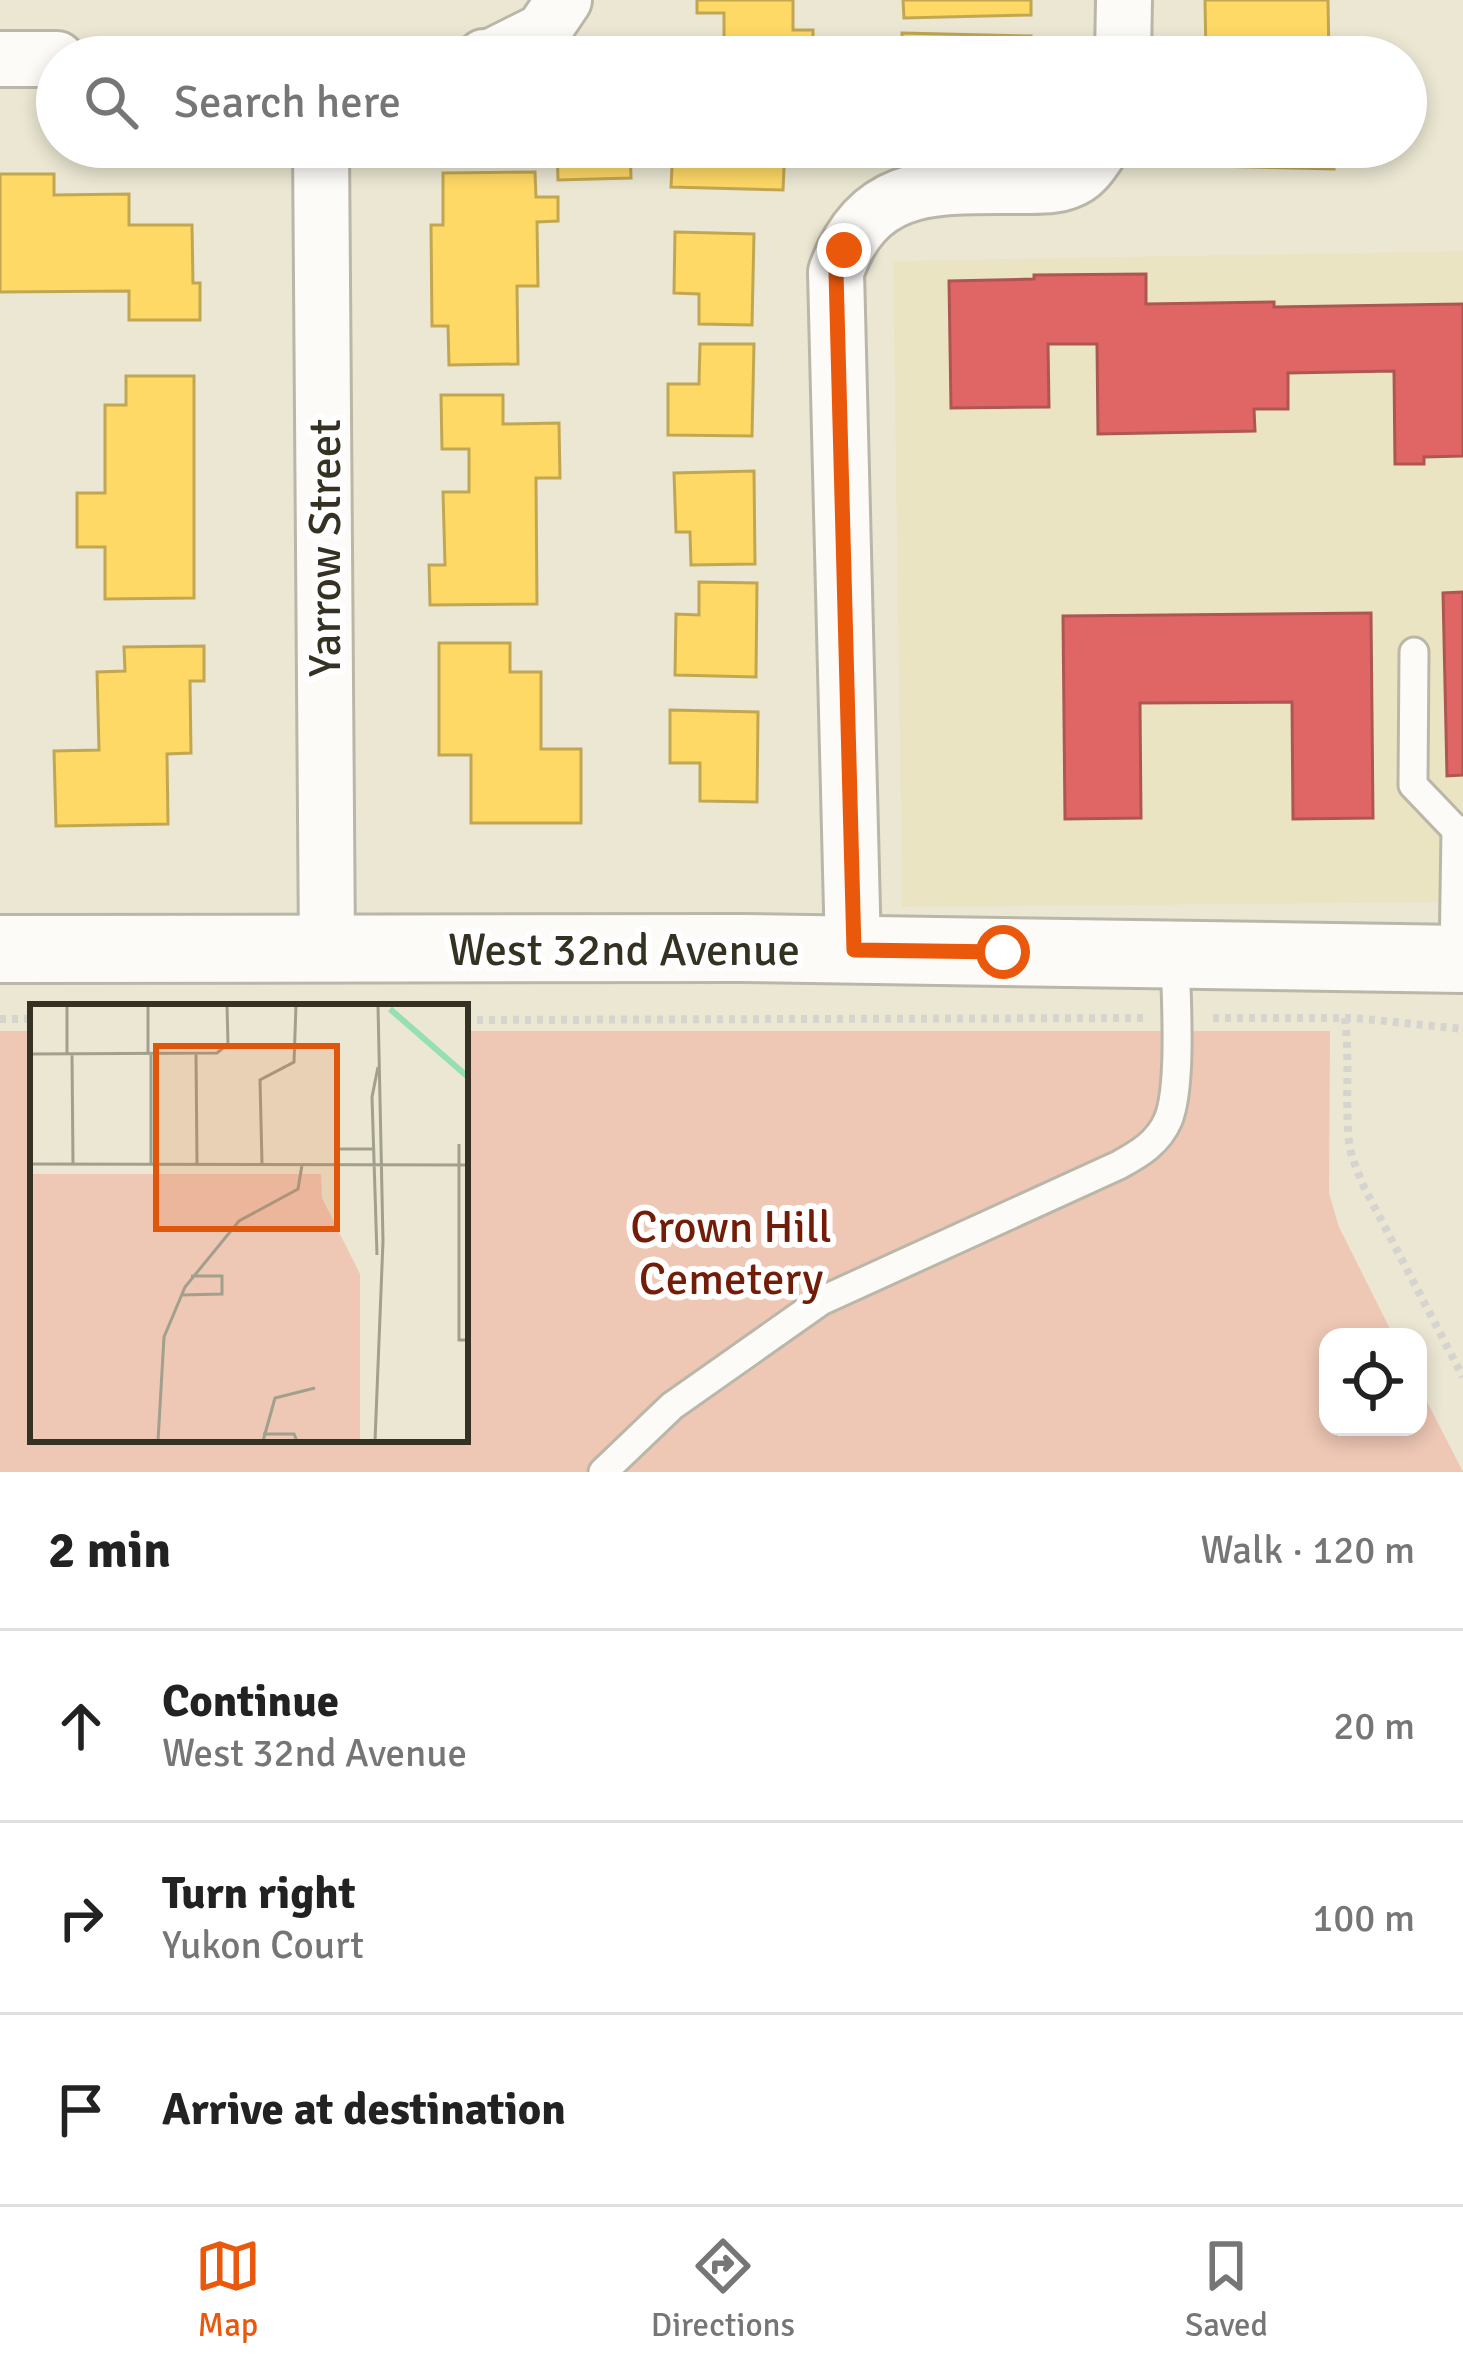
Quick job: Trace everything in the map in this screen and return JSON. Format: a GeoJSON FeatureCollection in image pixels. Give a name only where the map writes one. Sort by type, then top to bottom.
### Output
{"type":"FeatureCollection","features":[{"type":"Feature","properties":{"kind":"street"},"geometry":{"type":"LineString","coordinates":[[533,36],[543,31],[564,0]]}},
{"type":"Feature","properties":{"kind":"street"},"geometry":{"type":"LineString","coordinates":[[1124,0],[1124,36]]}},
{"type":"Feature","properties":{"kind":"street"},"geometry":{"type":"LineString","coordinates":[[0,59],[36,59]]}},
{"type":"Feature","properties":{"kind":"street","name":"Yarrow Street"},"geometry":{"type":"LineString","coordinates":[[321,168],[327,949]]}},
{"type":"Feature","properties":{"kind":"street"},"geometry":{"type":"LineString","coordinates":[[854,950],[836,272],[859,226],[878,209],[904,196],[931,187],[1051,186],[1077,177],[1084,168]]}},
{"type":"Feature","properties":{"kind":"street","name":"West 32nd Avenue"},"geometry":{"type":"LineString","coordinates":[[0,949],[854,950],[1176,987],[1459,959]]}},
{"type":"Feature","properties":{"kind":"lane"},"geometry":{"type":"LineString","coordinates":[[1414,652],[1413,785],[1460,830],[1459,959]]}},
{"type":"Feature","properties":{"kind":"lane"},"geometry":{"type":"LineString","coordinates":[[603,1472],[672,1406],[821,1301],[1147,1149],[1168,1121],[1175,1089],[1176,987]]}},
{"type":"Feature","properties":{"kind":"path"},"geometry":{"type":"LineString","coordinates":[[468,1020],[859,1021],[1176,987],[1345,1018],[1463,1030]]}},
{"type":"Feature","properties":{"kind":"path"},"geometry":{"type":"LineString","coordinates":[[1345,1018],[1353,1160],[1463,1377]]}},
{"type":"Feature","properties":{"kind":"shaded area"},"geometry":{"type":"Polygon","coordinates":[[[1463,251],[1463,902],[902,907],[893,261],[1463,251]]]}},
{"type":"Feature","properties":{"kind":"green space","name":"Crown Hill Cemetery"},"geometry":{"type":"Polygon","coordinates":[[[0,1031],[30,1031],[30,1442],[468,1442],[468,1031],[1330,1031],[1329,1193],[1339,1227],[1390,1328],[1319,1328],[1319,1436],[1427,1436],[1427,1402],[1463,1472],[0,1472],[0,1031]]]}},
{"type":"Feature","properties":{"kind":"building: Homes"},"geometry":{"type":"Polygon","coordinates":[[[697,0],[793,0],[793,30],[813,30],[813,36],[724,36],[724,13],[697,13],[697,0]]]}},
{"type":"Feature","properties":{"kind":"building: Homes"},"geometry":{"type":"Polygon","coordinates":[[[903,0],[1031,0],[1031,15],[904,18],[903,0]]]}},
{"type":"Feature","properties":{"kind":"building: Homes"},"geometry":{"type":"Polygon","coordinates":[[[1205,0],[1328,0],[1329,36],[1206,36],[1205,0]]]}},
{"type":"Feature","properties":{"kind":"building: Homes"},"geometry":{"type":"Polygon","coordinates":[[[902,33],[1031,36],[902,36],[902,33]]]}},
{"type":"Feature","properties":{"kind":"building: Homes"},"geometry":{"type":"Polygon","coordinates":[[[558,168],[631,168],[631,178],[558,180],[558,168]]]}},
{"type":"Feature","properties":{"kind":"building: Homes"},"geometry":{"type":"Polygon","coordinates":[[[672,168],[784,168],[783,190],[671,187],[672,168]]]}},
{"type":"Feature","properties":{"kind":"building: Homes"},"geometry":{"type":"Polygon","coordinates":[[[535,172],[536,197],[558,197],[558,221],[537,222],[538,286],[517,286],[518,364],[449,365],[448,326],[432,326],[431,225],[443,225],[443,173],[535,172]]]}},
{"type":"Feature","properties":{"kind":"building: Homes"},"geometry":{"type":"Polygon","coordinates":[[[0,174],[54,174],[54,195],[129,194],[129,225],[192,225],[193,283],[200,283],[200,320],[129,320],[129,291],[0,292],[0,174]]]}},
{"type":"Feature","properties":{"kind":"building: Homes"},"geometry":{"type":"Polygon","coordinates":[[[675,232],[754,234],[752,325],[699,324],[699,294],[674,293],[675,232]]]}},
{"type":"Feature","properties":{"kind":"building: Homes"},"geometry":{"type":"Polygon","coordinates":[[[700,344],[754,344],[752,436],[668,435],[668,384],[699,384],[700,344]]]}},
{"type":"Feature","properties":{"kind":"building: Homes"},"geometry":{"type":"Polygon","coordinates":[[[126,376],[194,376],[194,598],[105,599],[105,547],[77,547],[77,493],[105,493],[105,405],[126,405],[126,376]]]}},
{"type":"Feature","properties":{"kind":"building: Homes"},"geometry":{"type":"Polygon","coordinates":[[[441,395],[503,395],[503,424],[559,423],[560,478],[536,478],[537,604],[430,605],[429,565],[445,565],[443,492],[469,492],[469,449],[442,449],[441,395]]]}},
{"type":"Feature","properties":{"kind":"building: Homes"},"geometry":{"type":"Polygon","coordinates":[[[754,471],[755,564],[691,565],[690,532],[676,532],[674,473],[754,471]]]}},
{"type":"Feature","properties":{"kind":"building: Homes"},"geometry":{"type":"Polygon","coordinates":[[[699,582],[757,583],[756,677],[675,675],[676,614],[699,615],[699,582]]]}},
{"type":"Feature","properties":{"kind":"building: Homes"},"geometry":{"type":"Polygon","coordinates":[[[439,643],[510,643],[510,672],[541,672],[541,749],[581,749],[581,823],[471,823],[471,755],[439,755],[439,643]]]}},
{"type":"Feature","properties":{"kind":"building: Homes"},"geometry":{"type":"Polygon","coordinates":[[[204,646],[204,681],[190,681],[191,753],[167,754],[168,824],[56,826],[54,751],[99,750],[97,672],[125,671],[124,647],[204,646]]]}},
{"type":"Feature","properties":{"kind":"building: Homes"},"geometry":{"type":"Polygon","coordinates":[[[670,710],[758,712],[757,802],[700,801],[700,763],[670,763],[670,710]]]}},
{"type":"Feature","properties":{"kind":"building: Shops"},"geometry":{"type":"Polygon","coordinates":[[[1146,274],[1146,304],[1463,304],[1463,456],[1395,464],[1394,371],[1288,373],[1288,409],[1254,409],[1255,431],[1098,434],[1097,344],[1048,344],[1049,407],[951,408],[949,281],[1146,274]]]}},
{"type":"Feature","properties":{"kind":"building: Shops"},"geometry":{"type":"Polygon","coordinates":[[[1463,592],[1463,775],[1447,776],[1443,593],[1463,592]]]}},
{"type":"Feature","properties":{"kind":"building: Shops"},"geometry":{"type":"Polygon","coordinates":[[[1371,613],[1373,818],[1293,819],[1292,702],[1140,703],[1141,818],[1065,819],[1063,616],[1371,613]]]}},
{"type":"Feature","properties":{"kind":"route"},"geometry":{"type":"LineString","coordinates":[[844,250],[836,272],[854,950],[1003,952]]}}]}
